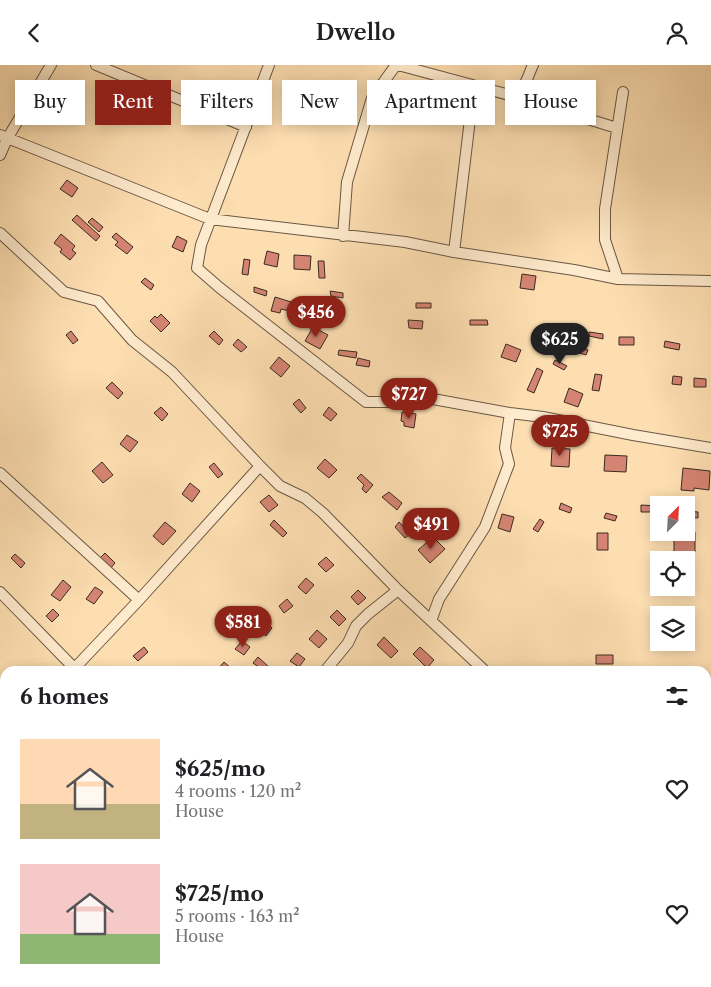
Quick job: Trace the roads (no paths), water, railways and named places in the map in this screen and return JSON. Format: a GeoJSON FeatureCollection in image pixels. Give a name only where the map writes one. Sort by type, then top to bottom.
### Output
{"type":"FeatureCollection","features":[{"type":"Feature","properties":{"kind":"street"},"geometry":{"type":"LineString","coordinates":[[0,155],[4,137],[51,65]]}},
{"type":"Feature","properties":{"kind":"street"},"geometry":{"type":"LineString","coordinates":[[96,65],[246,127]]}},
{"type":"Feature","properties":{"kind":"street"},"geometry":{"type":"LineString","coordinates":[[270,65],[201,245],[197,268],[220,288],[366,402],[392,402],[422,397],[711,448]]}},
{"type":"Feature","properties":{"kind":"street"},"geometry":{"type":"LineString","coordinates":[[343,235],[348,182],[372,98],[397,65],[452,80]]}},
{"type":"Feature","properties":{"kind":"street"},"geometry":{"type":"LineString","coordinates":[[526,80],[533,65]]}},
{"type":"Feature","properties":{"kind":"street"},"geometry":{"type":"LineString","coordinates":[[618,279],[605,240],[605,209],[623,92]]}},
{"type":"Feature","properties":{"kind":"street"},"geometry":{"type":"LineString","coordinates":[[596,122],[617,128]]}},
{"type":"Feature","properties":{"kind":"street"},"geometry":{"type":"LineString","coordinates":[[454,252],[469,125]]}},
{"type":"Feature","properties":{"kind":"street"},"geometry":{"type":"LineString","coordinates":[[4,137],[210,219],[405,242],[454,252],[574,269],[618,279],[711,281]]}},
{"type":"Feature","properties":{"kind":"street"},"geometry":{"type":"LineString","coordinates":[[0,233],[64,292],[98,301],[132,340],[172,372],[280,486],[305,498],[324,513],[398,590],[480,666]]}},
{"type":"Feature","properties":{"kind":"street"},"geometry":{"type":"LineString","coordinates":[[431,621],[440,599],[485,527],[509,464],[505,447],[510,413]]}},
{"type":"Feature","properties":{"kind":"street"},"geometry":{"type":"LineString","coordinates":[[78,666],[260,466]]}},
{"type":"Feature","properties":{"kind":"street"},"geometry":{"type":"LineString","coordinates":[[0,473],[139,600]]}},
{"type":"Feature","properties":{"kind":"street"},"geometry":{"type":"LineString","coordinates":[[329,666],[348,643],[356,626],[398,590]]}},
{"type":"Feature","properties":{"kind":"street"},"geometry":{"type":"LineString","coordinates":[[0,592],[70,666]]}}]}
